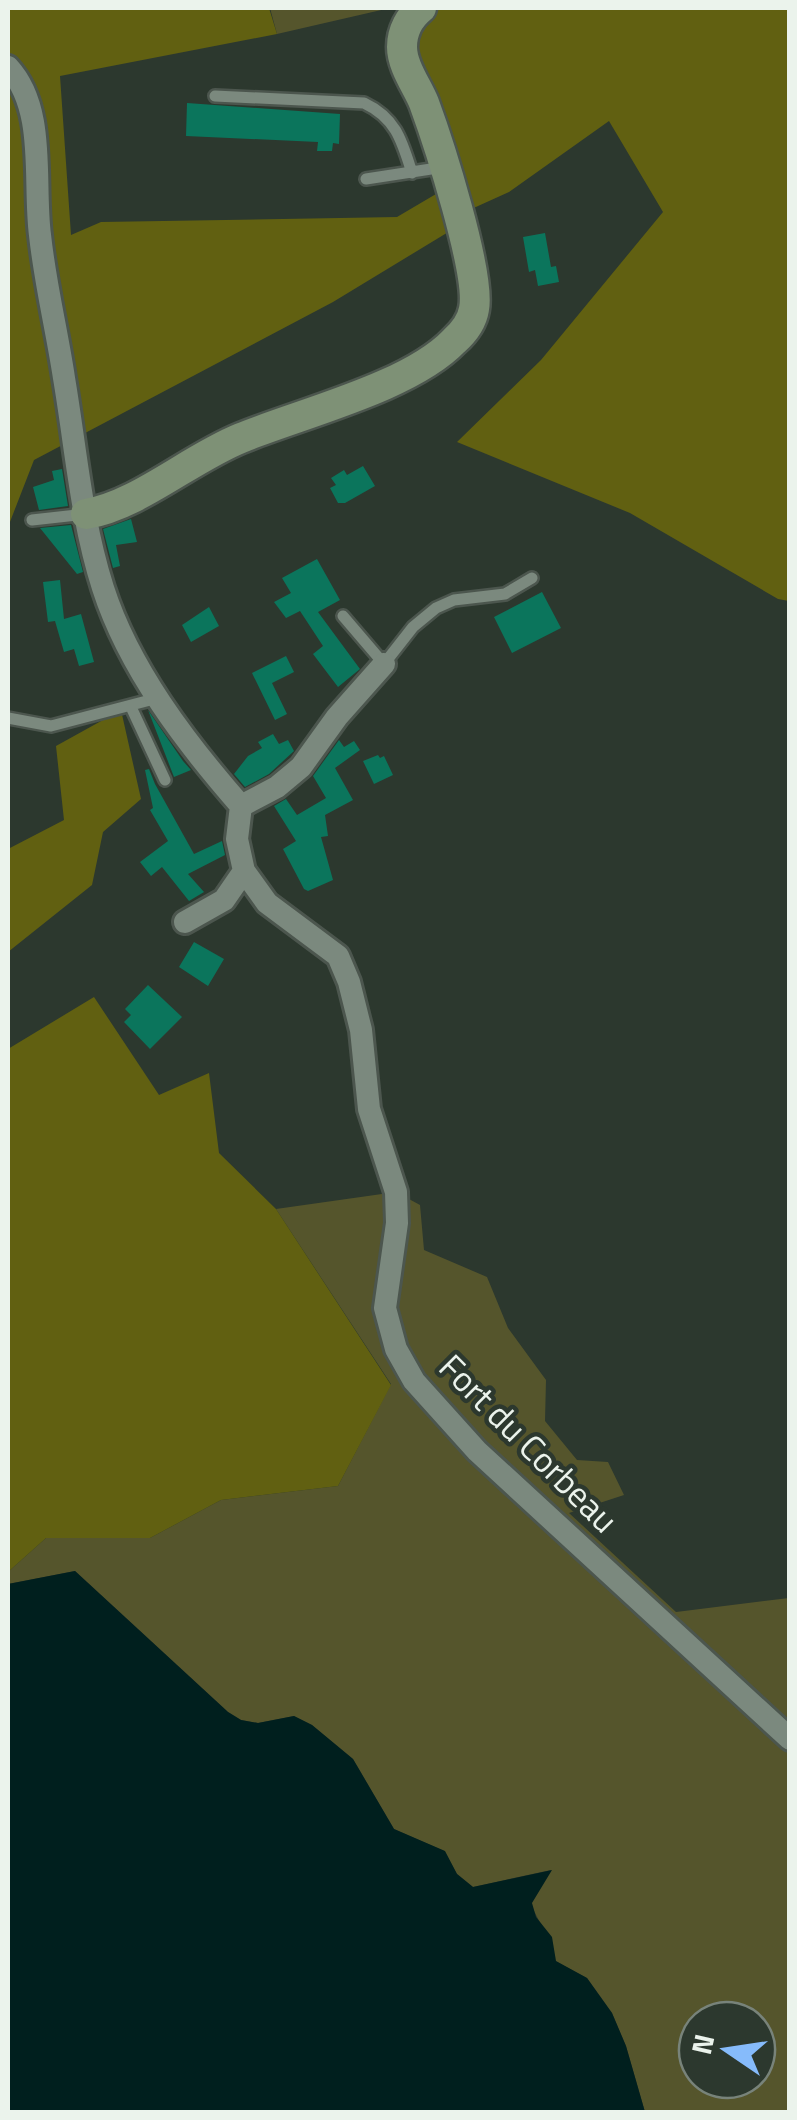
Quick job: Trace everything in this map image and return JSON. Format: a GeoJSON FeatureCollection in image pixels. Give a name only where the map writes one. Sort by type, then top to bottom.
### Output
{"type":"FeatureCollection","features":[{"type":"Feature","properties":{"kind":"street"},"geometry":{"type":"LineString","coordinates":[[86,514],[131,500],[192,461],[238,439],[407,376],[454,341],[466,327],[474,309],[469,259],[444,167],[402,47],[413,19]]}},
{"type":"Feature","properties":{"kind":"street"},"geometry":{"type":"LineString","coordinates":[[8,67],[22,82],[32,119],[40,236],[65,382],[76,480],[113,617],[158,698],[241,806],[237,839],[244,872],[224,900],[185,922]]}},
{"type":"Feature","properties":{"kind":"street"},"geometry":{"type":"LineString","coordinates":[[241,806],[301,768],[337,717],[384,664]]}},
{"type":"Feature","properties":{"kind":"street","name":"Fort du Corbeau"},"geometry":{"type":"LineString","coordinates":[[244,872],[268,904],[338,956],[349,982],[361,1030],[369,1110],[396,1192],[397,1223],[386,1308],[396,1349],[414,1381],[477,1450],[790,1739]]}},
{"type":"Feature","properties":{"kind":"lane"},"geometry":{"type":"LineString","coordinates":[[215,96],[364,103],[380,110],[398,128],[412,173]]}},
{"type":"Feature","properties":{"kind":"lane"},"geometry":{"type":"LineString","coordinates":[[366,180],[444,167]]}},
{"type":"Feature","properties":{"kind":"lane"},"geometry":{"type":"LineString","coordinates":[[32,520],[86,514]]}},
{"type":"Feature","properties":{"kind":"lane"},"geometry":{"type":"LineString","coordinates":[[343,616],[384,664],[413,627],[436,608],[454,600],[505,594],[532,578]]}},
{"type":"Feature","properties":{"kind":"lane"},"geometry":{"type":"LineString","coordinates":[[8,718],[51,726],[158,698]]}},
{"type":"Feature","properties":{"kind":"lane"},"geometry":{"type":"LineString","coordinates":[[131,707],[165,780]]}},
{"type":"Feature","properties":{"kind":"shaded area"},"geometry":{"type":"Polygon","coordinates":[[[8,8],[269,8],[277,34],[60,76],[71,235],[101,222],[397,217],[436,194],[450,231],[333,302],[34,460],[8,527],[8,8]]]}},
{"type":"Feature","properties":{"kind":"shaded area"},"geometry":{"type":"Polygon","coordinates":[[[270,8],[390,8],[277,34],[270,8]]]}},
{"type":"Feature","properties":{"kind":"shaded area"},"geometry":{"type":"Polygon","coordinates":[[[403,8],[789,8],[789,601],[778,599],[630,513],[457,442],[541,360],[663,212],[609,121],[509,192],[467,211],[456,163],[403,8]]]}},
{"type":"Feature","properties":{"kind":"shaded area"},"geometry":{"type":"Polygon","coordinates":[[[121,710],[141,799],[103,832],[92,885],[8,952],[8,849],[64,820],[56,746],[121,710]]]}},
{"type":"Feature","properties":{"kind":"shaded area"},"geometry":{"type":"Polygon","coordinates":[[[94,997],[159,1095],[209,1073],[219,1153],[276,1209],[391,1385],[338,1486],[221,1500],[150,1538],[46,1538],[8,1572],[8,1049],[94,997]]]}},
{"type":"Feature","properties":{"kind":"shaded area"},"geometry":{"type":"Polygon","coordinates":[[[396,1192],[420,1205],[424,1250],[487,1277],[508,1328],[546,1380],[545,1421],[577,1460],[608,1462],[624,1495],[569,1513],[676,1612],[789,1598],[789,2112],[645,2112],[612,2013],[587,1978],[555,1961],[551,1943],[534,1912],[531,1903],[551,1870],[473,1887],[457,1874],[444,1851],[394,1829],[353,1759],[312,1725],[294,1716],[258,1723],[241,1720],[228,1712],[75,1571],[8,1584],[8,1572],[46,1538],[150,1538],[221,1500],[338,1486],[391,1384],[276,1209],[396,1192]]]}},
{"type":"Feature","properties":{"kind":"water"},"geometry":{"type":"Polygon","coordinates":[[[75,1571],[228,1712],[241,1720],[258,1723],[294,1716],[312,1725],[353,1759],[394,1829],[445,1851],[457,1874],[473,1887],[552,1870],[532,1903],[536,1917],[552,1937],[556,1961],[587,1978],[612,2013],[645,2112],[8,2112],[8,1584],[75,1571]]]}},
{"type":"Feature","properties":{"kind":"building"},"geometry":{"type":"Polygon","coordinates":[[[187,103],[340,114],[339,144],[333,143],[332,151],[317,151],[318,142],[186,136],[187,103]]]}},
{"type":"Feature","properties":{"kind":"building"},"geometry":{"type":"Polygon","coordinates":[[[545,233],[551,267],[556,266],[559,282],[538,286],[535,270],[529,272],[523,237],[545,233]]]}},
{"type":"Feature","properties":{"kind":"building"},"geometry":{"type":"Polygon","coordinates":[[[363,466],[375,486],[338,503],[330,488],[336,485],[331,478],[363,466]]]}},
{"type":"Feature","properties":{"kind":"building"},"geometry":{"type":"Polygon","coordinates":[[[62,469],[68,506],[39,510],[33,487],[54,480],[52,471],[62,469]]]}},
{"type":"Feature","properties":{"kind":"building"},"geometry":{"type":"Polygon","coordinates":[[[131,519],[137,542],[116,545],[120,566],[113,568],[103,529],[131,519]]]}},
{"type":"Feature","properties":{"kind":"building"},"geometry":{"type":"Polygon","coordinates":[[[71,525],[83,572],[77,574],[40,528],[71,525]]]}},
{"type":"Feature","properties":{"kind":"building"},"geometry":{"type":"Polygon","coordinates":[[[317,559],[340,600],[318,612],[360,669],[338,687],[313,654],[323,646],[300,611],[286,618],[274,602],[291,593],[282,578],[317,559]]]}},
{"type":"Feature","properties":{"kind":"building"},"geometry":{"type":"Polygon","coordinates":[[[60,580],[64,619],[81,614],[94,662],[79,666],[74,649],[64,652],[55,621],[48,622],[43,582],[60,580]]]}},
{"type":"Feature","properties":{"kind":"building"},"geometry":{"type":"Polygon","coordinates":[[[542,592],[561,628],[512,653],[494,617],[542,592]]]}},
{"type":"Feature","properties":{"kind":"building"},"geometry":{"type":"Polygon","coordinates":[[[209,607],[219,626],[191,642],[182,625],[209,607]]]}},
{"type":"Feature","properties":{"kind":"building"},"geometry":{"type":"Polygon","coordinates":[[[286,656],[294,672],[272,683],[287,714],[275,720],[252,673],[286,656]]]}},
{"type":"Feature","properties":{"kind":"building"},"geometry":{"type":"Polygon","coordinates":[[[148,710],[183,761],[191,770],[174,777],[148,710]]]}},
{"type":"Feature","properties":{"kind":"building"},"geometry":{"type":"Polygon","coordinates":[[[273,734],[279,744],[288,740],[294,751],[269,774],[245,787],[234,774],[248,756],[262,748],[258,742],[273,734]]]}},
{"type":"Feature","properties":{"kind":"building"},"geometry":{"type":"Polygon","coordinates":[[[339,740],[344,747],[354,741],[360,750],[335,768],[353,800],[325,815],[328,836],[321,837],[333,880],[308,891],[283,849],[296,841],[274,806],[286,799],[297,815],[326,798],[313,776],[339,740]]]}},
{"type":"Feature","properties":{"kind":"building"},"geometry":{"type":"Polygon","coordinates":[[[384,756],[393,775],[374,784],[363,761],[384,756]]]}},
{"type":"Feature","properties":{"kind":"building"},"geometry":{"type":"Polygon","coordinates":[[[149,769],[194,854],[222,841],[225,855],[188,874],[204,892],[189,901],[162,867],[151,876],[140,862],[168,841],[150,810],[153,808],[145,770],[149,769]]]}},
{"type":"Feature","properties":{"kind":"building"},"geometry":{"type":"Polygon","coordinates":[[[194,942],[224,959],[208,986],[179,967],[194,942]]]}},
{"type":"Feature","properties":{"kind":"building"},"geometry":{"type":"Polygon","coordinates":[[[148,985],[182,1017],[150,1049],[124,1022],[131,1015],[125,1009],[148,985]]]}}]}
